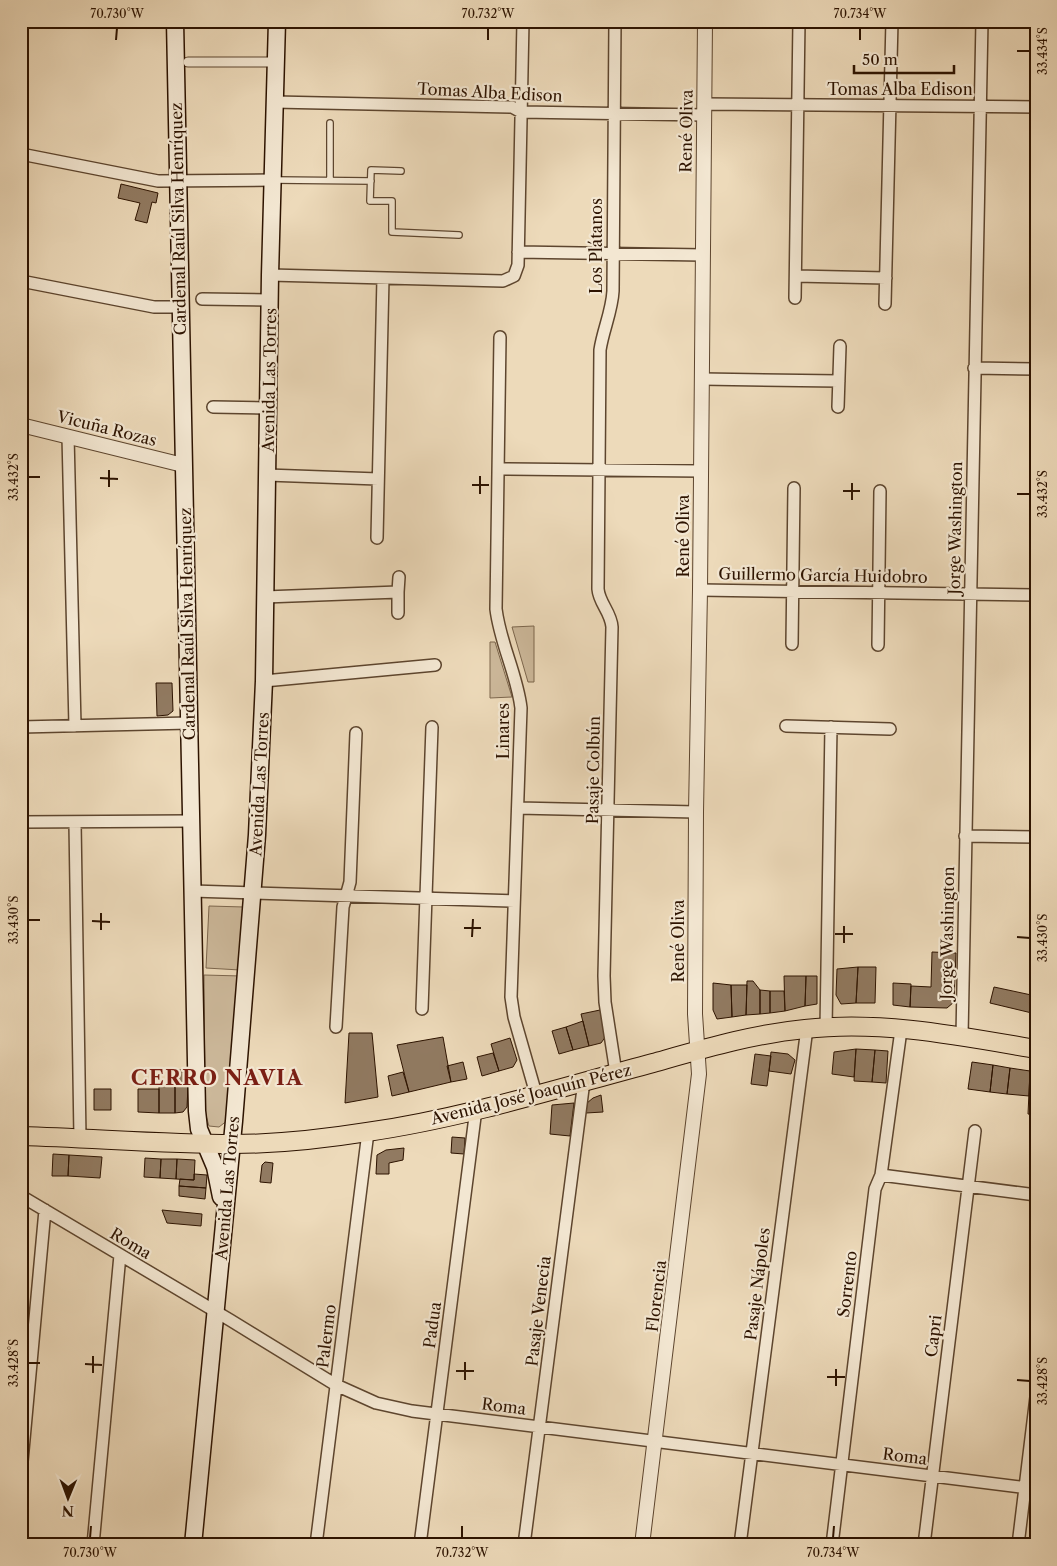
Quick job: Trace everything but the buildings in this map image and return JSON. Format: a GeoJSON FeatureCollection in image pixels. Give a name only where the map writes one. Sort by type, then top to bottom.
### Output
{"type":"FeatureCollection","features":[{"type":"Feature","properties":{"kind":"main road","name":"Cardenal Raúl Silva Henríquez"},"geometry":{"type":"LineString","coordinates":[[174,21],[197,1111],[199,1129],[217,1176],[224,1223]]}},
{"type":"Feature","properties":{"kind":"main road","name":"Avenida Las Torres"},"geometry":{"type":"LineString","coordinates":[[193,1545],[254,893],[264,681],[270,275],[277,21]]}},
{"type":"Feature","properties":{"kind":"main road","name":"Avenida José Joaquín Pérez"},"geometry":{"type":"LineString","coordinates":[[21,1136],[232,1144],[286,1142],[368,1132],[428,1121],[698,1050],[807,1028],[901,1030],[962,1036],[1036,1049]]}},
{"type":"Feature","properties":{"kind":"street"},"geometry":{"type":"LineString","coordinates":[[270,275],[503,281],[514,276],[518,269],[523,21]]}},
{"type":"Feature","properties":{"kind":"street","name":"Los Plátanos"},"geometry":{"type":"LineString","coordinates":[[598,470],[600,350],[613,298],[615,21]]}},
{"type":"Feature","properties":{"kind":"street","name":"René Oliva"},"geometry":{"type":"LineString","coordinates":[[698,1050],[695,1014],[696,812],[705,21]]}},
{"type":"Feature","properties":{"kind":"street"},"geometry":{"type":"LineString","coordinates":[[795,298],[798,21]]}},
{"type":"Feature","properties":{"kind":"street"},"geometry":{"type":"LineString","coordinates":[[885,304],[892,21]]}},
{"type":"Feature","properties":{"kind":"street","name":"Jorge Washington"},"geometry":{"type":"LineString","coordinates":[[962,1036],[982,21]]}},
{"type":"Feature","properties":{"kind":"street"},"geometry":{"type":"LineString","coordinates":[[188,62],[276,62]]}},
{"type":"Feature","properties":{"kind":"street","name":"Tomas Alba Edison"},"geometry":{"type":"LineString","coordinates":[[275,102],[512,106],[521,112],[614,113],[798,104],[1036,107]]}},
{"type":"Feature","properties":{"kind":"street"},"geometry":{"type":"LineString","coordinates":[[21,154],[158,181],[273,180]]}},
{"type":"Feature","properties":{"kind":"street"},"geometry":{"type":"LineString","coordinates":[[518,252],[703,255]]}},
{"type":"Feature","properties":{"kind":"street"},"geometry":{"type":"LineString","coordinates":[[796,276],[886,278]]}},
{"type":"Feature","properties":{"kind":"street"},"geometry":{"type":"LineString","coordinates":[[377,538],[383,278]]}},
{"type":"Feature","properties":{"kind":"street"},"geometry":{"type":"LineString","coordinates":[[21,281],[154,307],[180,307]]}},
{"type":"Feature","properties":{"kind":"street"},"geometry":{"type":"LineString","coordinates":[[202,298],[270,300]]}},
{"type":"Feature","properties":{"kind":"street","name":"Linares"},"geometry":{"type":"LineString","coordinates":[[500,337],[496,610],[500,633],[520,700],[511,987],[512,1007],[536,1094]]}},
{"type":"Feature","properties":{"kind":"street"},"geometry":{"type":"LineString","coordinates":[[838,407],[840,346]]}},
{"type":"Feature","properties":{"kind":"street"},"geometry":{"type":"LineString","coordinates":[[974,368],[1036,369]]}},
{"type":"Feature","properties":{"kind":"street"},"geometry":{"type":"LineString","coordinates":[[702,379],[839,381]]}},
{"type":"Feature","properties":{"kind":"street"},"geometry":{"type":"LineString","coordinates":[[213,407],[268,408]]}},
{"type":"Feature","properties":{"kind":"street","name":"Vicuña Rozas"},"geometry":{"type":"LineString","coordinates":[[21,424],[183,466]]}},
{"type":"Feature","properties":{"kind":"street"},"geometry":{"type":"LineString","coordinates":[[68,436],[75,726]]}},
{"type":"Feature","properties":{"kind":"street"},"geometry":{"type":"LineString","coordinates":[[498,468],[701,471]]}},
{"type":"Feature","properties":{"kind":"street","name":"Pasaje Colbún"},"geometry":{"type":"LineString","coordinates":[[598,470],[598,589],[600,600],[610,616],[612,627],[604,989],[616,1073]]}},
{"type":"Feature","properties":{"kind":"street"},"geometry":{"type":"LineString","coordinates":[[267,475],[378,479]]}},
{"type":"Feature","properties":{"kind":"street"},"geometry":{"type":"LineString","coordinates":[[792,644],[794,488]]}},
{"type":"Feature","properties":{"kind":"street"},"geometry":{"type":"LineString","coordinates":[[878,645],[880,491]]}},
{"type":"Feature","properties":{"kind":"street"},"geometry":{"type":"LineString","coordinates":[[398,613],[399,576]]}},
{"type":"Feature","properties":{"kind":"street","name":"Guillermo García Huidobro"},"geometry":{"type":"LineString","coordinates":[[700,590],[1036,595]]}},
{"type":"Feature","properties":{"kind":"street"},"geometry":{"type":"LineString","coordinates":[[265,597],[398,592]]}},
{"type":"Feature","properties":{"kind":"street"},"geometry":{"type":"LineString","coordinates":[[264,681],[435,665]]}},
{"type":"Feature","properties":{"kind":"street"},"geometry":{"type":"LineString","coordinates":[[21,727],[188,723]]}},
{"type":"Feature","properties":{"kind":"street"},"geometry":{"type":"LineString","coordinates":[[786,726],[890,729]]}},
{"type":"Feature","properties":{"kind":"street"},"geometry":{"type":"LineString","coordinates":[[422,1009],[432,727]]}},
{"type":"Feature","properties":{"kind":"street"},"geometry":{"type":"LineString","coordinates":[[826,1028],[831,727]]}},
{"type":"Feature","properties":{"kind":"street"},"geometry":{"type":"LineString","coordinates":[[336,1026],[343,907],[350,882],[356,733]]}},
{"type":"Feature","properties":{"kind":"street"},"geometry":{"type":"LineString","coordinates":[[518,808],[696,812]]}},
{"type":"Feature","properties":{"kind":"street"},"geometry":{"type":"LineString","coordinates":[[21,822],[190,821]]}},
{"type":"Feature","properties":{"kind":"street"},"geometry":{"type":"LineString","coordinates":[[75,823],[80,1138]]}},
{"type":"Feature","properties":{"kind":"street"},"geometry":{"type":"LineString","coordinates":[[965,836],[1036,838]]}},
{"type":"Feature","properties":{"kind":"street"},"geometry":{"type":"LineString","coordinates":[[192,891],[514,901]]}},
{"type":"Feature","properties":{"kind":"street","name":"Pasaje Nápoles"},"geometry":{"type":"LineString","coordinates":[[740,1545],[807,1028]]}},
{"type":"Feature","properties":{"kind":"street","name":"Sorrento"},"geometry":{"type":"LineString","coordinates":[[832,1545],[875,1190],[881,1175],[901,1030]]}},
{"type":"Feature","properties":{"kind":"street","name":"Florencia"},"geometry":{"type":"LineString","coordinates":[[642,1545],[697,1098],[698,1050]]}},
{"type":"Feature","properties":{"kind":"street","name":"Pasaje Venecia"},"geometry":{"type":"LineString","coordinates":[[524,1545],[584,1081]]}},
{"type":"Feature","properties":{"kind":"street","name":"Padua"},"geometry":{"type":"LineString","coordinates":[[420,1545],[476,1109]]}},
{"type":"Feature","properties":{"kind":"street","name":"Capri"},"geometry":{"type":"LineString","coordinates":[[924,1545],[975,1131]]}},
{"type":"Feature","properties":{"kind":"street","name":"Palermo"},"geometry":{"type":"LineString","coordinates":[[316,1545],[368,1132]]}},
{"type":"Feature","properties":{"kind":"street"},"geometry":{"type":"LineString","coordinates":[[881,1175],[1036,1195]]}},
{"type":"Feature","properties":{"kind":"street","name":"Roma"},"geometry":{"type":"LineString","coordinates":[[21,1196],[336,1386],[376,1403],[394,1408],[436,1414],[1030,1488]]}},
{"type":"Feature","properties":{"kind":"street"},"geometry":{"type":"LineString","coordinates":[[21,1472],[45,1210]]}},
{"type":"Feature","properties":{"kind":"street"},"geometry":{"type":"LineString","coordinates":[[93,1545],[120,1255]]}},
{"type":"Feature","properties":{"kind":"street"},"geometry":{"type":"LineString","coordinates":[[1018,1545],[1030,1488],[1036,1397]]}},
{"type":"Feature","properties":{"kind":"lane"},"geometry":{"type":"LineString","coordinates":[[330,123],[330,180]]}},
{"type":"Feature","properties":{"kind":"lane"},"geometry":{"type":"LineString","coordinates":[[401,171],[371,170],[370,201],[392,202],[392,232],[459,235]]}},
{"type":"Feature","properties":{"kind":"lane"},"geometry":{"type":"LineString","coordinates":[[273,180],[370,181]]}},
{"type":"Feature","properties":{"kind":"shaded area"},"geometry":{"type":"Polygon","coordinates":[[[534,626],[534,682],[528,682],[512,627],[534,626]]]}},
{"type":"Feature","properties":{"kind":"shaded area"},"geometry":{"type":"Polygon","coordinates":[[[490,642],[495,642],[512,697],[490,698],[490,642]]]}},
{"type":"Feature","properties":{"kind":"shaded area"},"geometry":{"type":"Polygon","coordinates":[[[209,906],[244,907],[240,970],[206,968],[209,906]]]}},
{"type":"Feature","properties":{"kind":"shaded area"},"geometry":{"type":"Polygon","coordinates":[[[204,975],[241,976],[228,1120],[219,1127],[209,1126],[205,1112],[204,975]]]}},
{"type":"Feature","properties":{"kind":"district","name":"CERRO NAVIA"},"geometry":{"type":"Point","coordinates":[217,1078]}}]}
